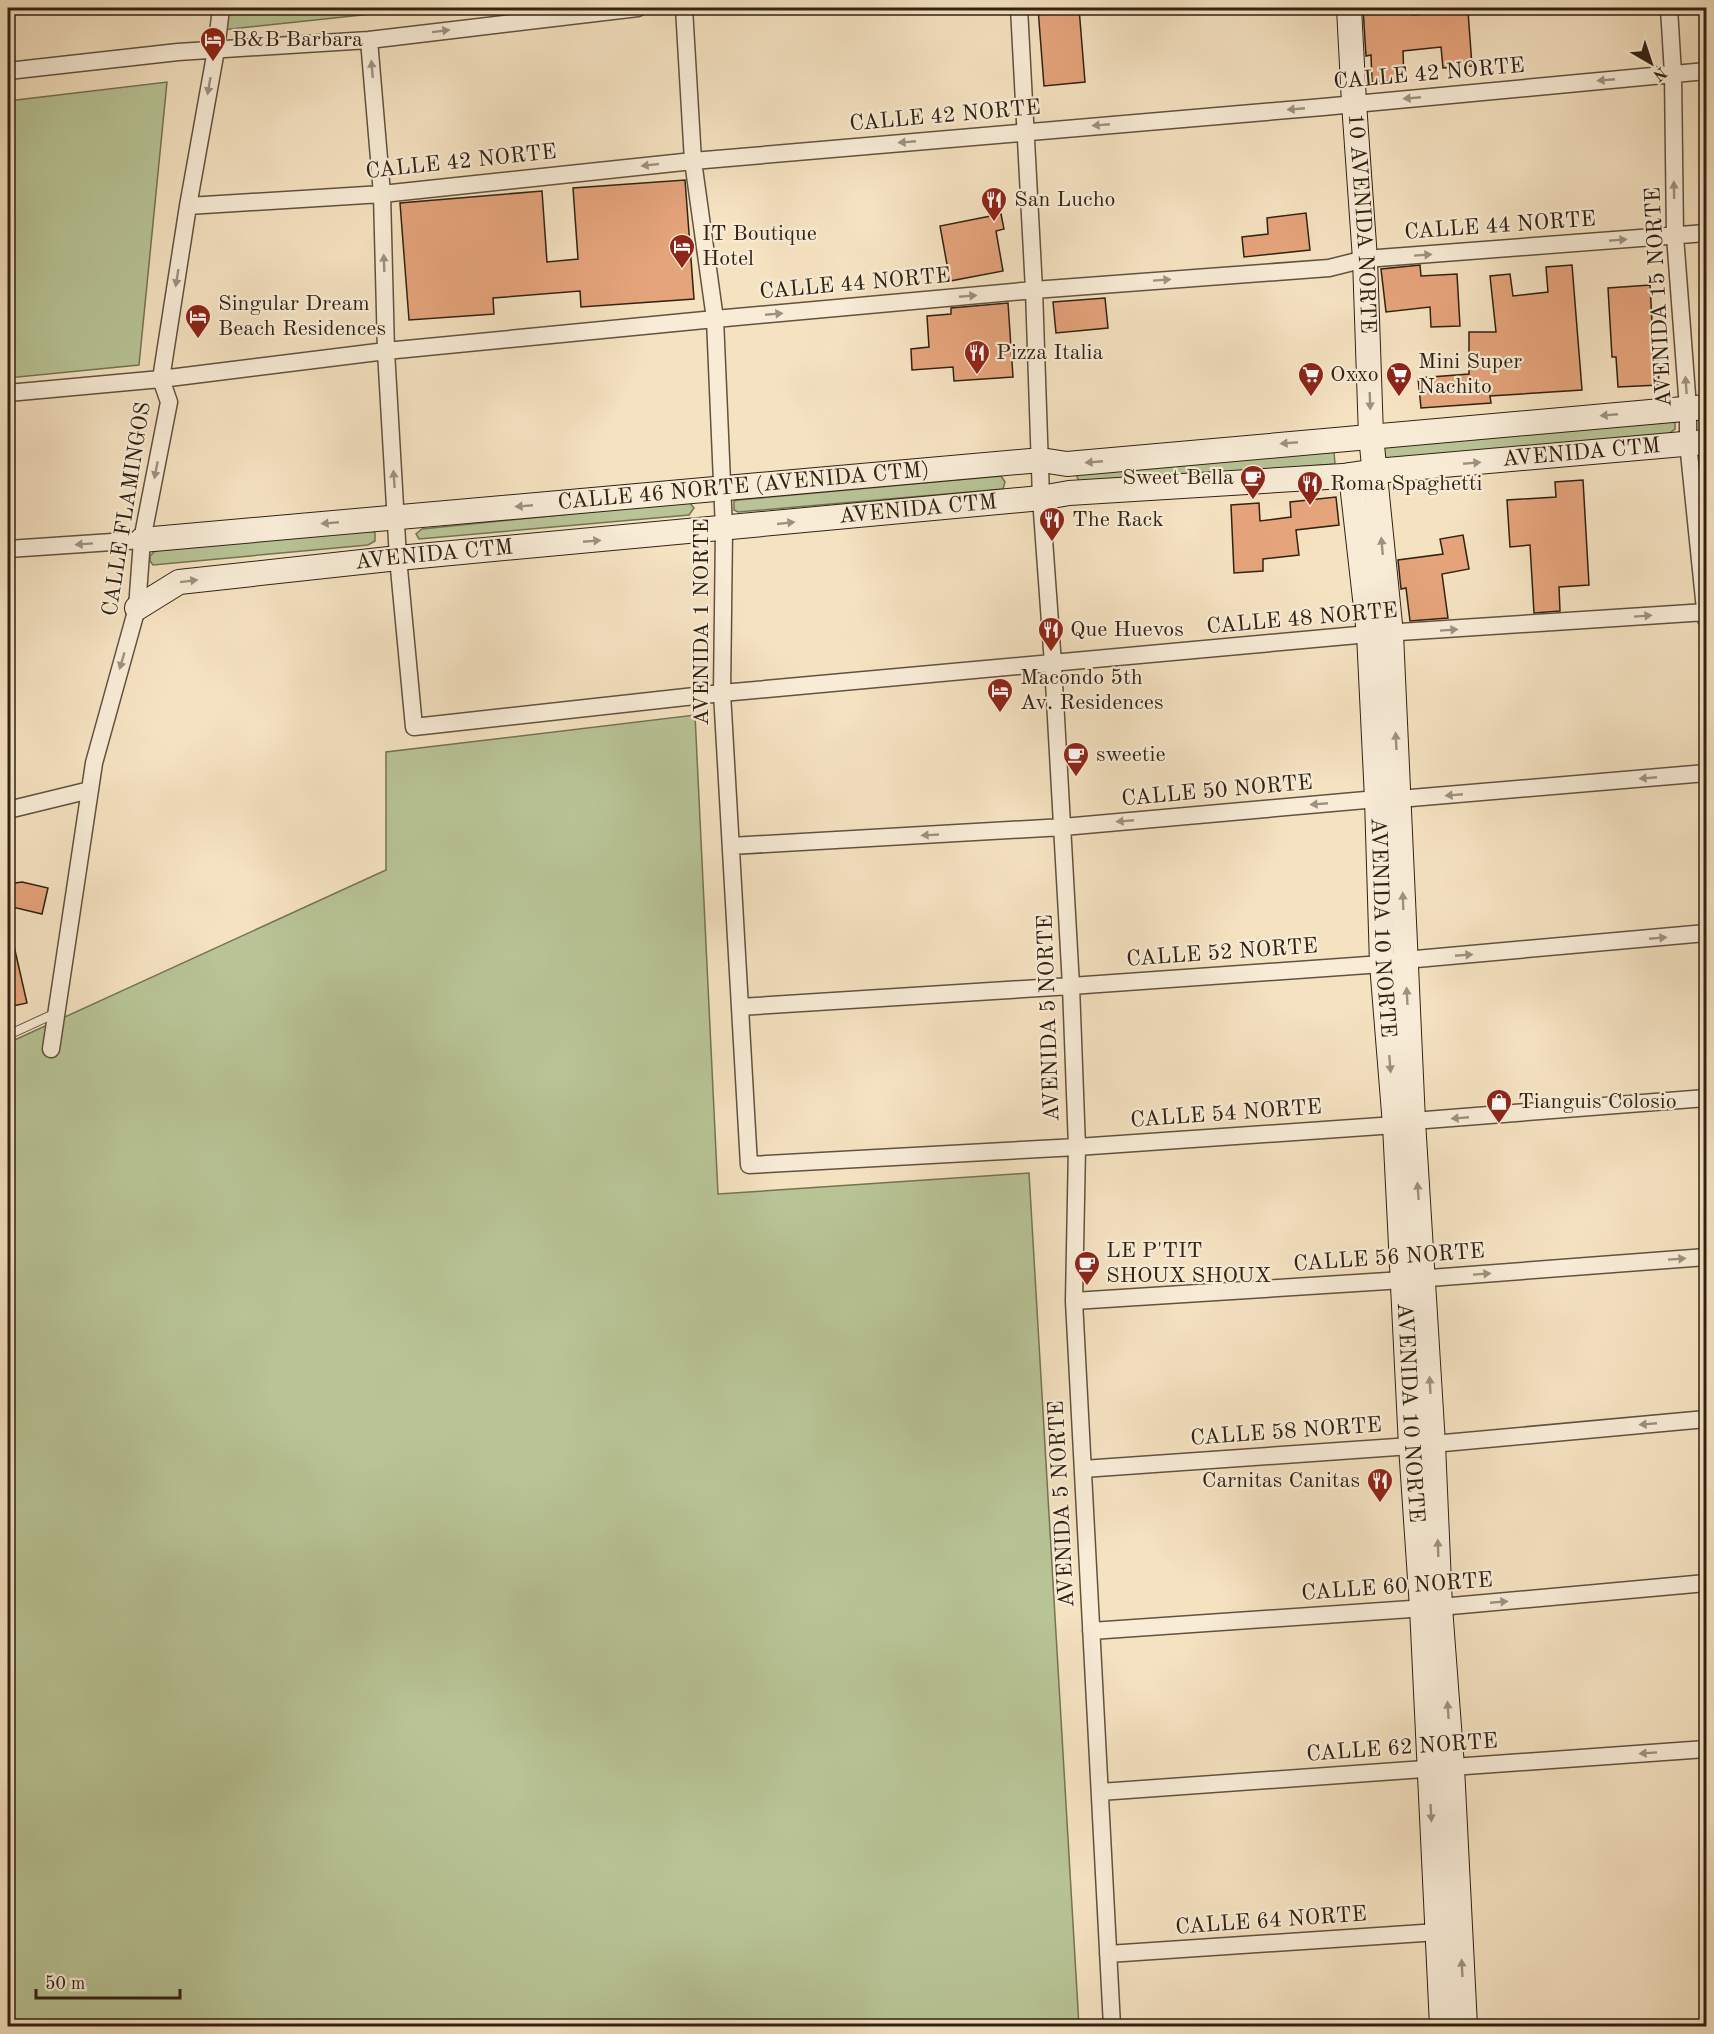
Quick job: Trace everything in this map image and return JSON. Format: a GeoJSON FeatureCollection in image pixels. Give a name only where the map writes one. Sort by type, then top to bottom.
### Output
{"type":"FeatureCollection","features":[{"type":"Feature","properties":{"kind":"main road","name":"10 AVENIDA NORTE"},"geometry":{"type":"LineString","coordinates":[[1349,8],[1365,259],[1371,436],[1376,471],[1380,634],[1388,799]]}},
{"type":"Feature","properties":{"kind":"main road","name":"AVENIDA CTM"},"geometry":{"type":"LineString","coordinates":[[1347,438],[1697,408]]}},
{"type":"Feature","properties":{"kind":"main road","name":"CALLE 46 NORTE (AVENIDA CTM)"},"geometry":{"type":"LineString","coordinates":[[142,540],[1041,460],[1067,464],[1347,438]]}},
{"type":"Feature","properties":{"kind":"main road","name":"AVENIDA CTM"},"geometry":{"type":"LineString","coordinates":[[137,608],[179,582],[398,558],[724,529],[1041,498],[1069,493],[1351,476],[1376,471],[1697,442]]}},
{"type":"Feature","properties":{"kind":"main road"},"geometry":{"type":"LineString","coordinates":[[1067,464],[1069,493]]}},
{"type":"Feature","properties":{"kind":"main road","name":"10 AVENIDA NORTE"},"geometry":{"type":"LineString","coordinates":[[1351,476],[1380,634]]}},
{"type":"Feature","properties":{"kind":"main road","name":"AVENIDA 10 NORTE"},"geometry":{"type":"LineString","coordinates":[[1388,799],[1406,960],[1404,1123]]}},
{"type":"Feature","properties":{"kind":"main road","name":"AVENIDA 10 NORTE"},"geometry":{"type":"LineString","coordinates":[[1388,799],[1382,964],[1404,1123],[1440,1767],[1465,2026]]}},
{"type":"Feature","properties":{"kind":"main road","name":"AVENIDA 10 NORTE"},"geometry":{"type":"LineString","coordinates":[[1440,1767],[1438,1932],[1442,2026]]}},
{"type":"Feature","properties":{"kind":"street","name":"CALLE FLAMINGOS"},"geometry":{"type":"LineString","coordinates":[[51,1049],[94,762],[137,608],[142,540],[169,402],[162,379],[221,8]]}},
{"type":"Feature","properties":{"kind":"street"},"geometry":{"type":"LineString","coordinates":[[8,71],[216,50],[369,40],[638,8]]}},
{"type":"Feature","properties":{"kind":"street","name":"AVENIDA 1 NORTE"},"geometry":{"type":"LineString","coordinates":[[684,8],[693,161],[715,319],[724,529],[722,693],[749,1165]]}},
{"type":"Feature","properties":{"kind":"street","name":"AVENIDA 5 NORTE"},"geometry":{"type":"LineString","coordinates":[[1019,8],[1034,290],[1041,498],[1053,664],[1071,987],[1077,1147],[1074,1301],[1112,2026]]}},
{"type":"Feature","properties":{"kind":"street","name":"AVENIDA 15 NORTE"},"geometry":{"type":"LineString","coordinates":[[1669,8],[1673,74],[1675,236],[1697,408],[1707,619]]}},
{"type":"Feature","properties":{"kind":"street"},"geometry":{"type":"LineString","coordinates":[[369,40],[382,194],[386,351],[398,558]]}},
{"type":"Feature","properties":{"kind":"street","name":"CALLE 42 NORTE"},"geometry":{"type":"LineString","coordinates":[[188,206],[382,194],[693,161],[1707,71]]}},
{"type":"Feature","properties":{"kind":"street","name":"CALLE 44 NORTE"},"geometry":{"type":"LineString","coordinates":[[8,393],[162,379],[386,351],[715,319],[1034,290],[1336,267],[1365,259],[1707,233]]}},
{"type":"Feature","properties":{"kind":"street"},"geometry":{"type":"LineString","coordinates":[[8,549],[142,540]]}},
{"type":"Feature","properties":{"kind":"street","name":"CALLE 48 NORTE"},"geometry":{"type":"LineString","coordinates":[[398,558],[414,728],[722,693],[1380,634],[1706,612]]}},
{"type":"Feature","properties":{"kind":"street","name":"CALLE 50 NORTE"},"geometry":{"type":"LineString","coordinates":[[731,846],[1063,827],[1707,772]]}},
{"type":"Feature","properties":{"kind":"street"},"geometry":{"type":"LineString","coordinates":[[8,810],[90,790]]}},
{"type":"Feature","properties":{"kind":"street","name":"CALLE 52 NORTE"},"geometry":{"type":"LineString","coordinates":[[740,1007],[1071,987],[1382,964],[1707,933]]}},
{"type":"Feature","properties":{"kind":"street","name":"CALLE 54 NORTE"},"geometry":{"type":"LineString","coordinates":[[749,1165],[1077,1147],[1707,1098]]}},
{"type":"Feature","properties":{"kind":"street","name":"CALLE 56 NORTE"},"geometry":{"type":"LineString","coordinates":[[1074,1301],[1414,1280],[1707,1257]]}},
{"type":"Feature","properties":{"kind":"street","name":"CALLE 58 NORTE"},"geometry":{"type":"LineString","coordinates":[[1083,1469],[1422,1445],[1707,1419]]}},
{"type":"Feature","properties":{"kind":"street","name":"CALLE 60 NORTE"},"geometry":{"type":"LineString","coordinates":[[1091,1631],[1431,1607],[1707,1583]]}},
{"type":"Feature","properties":{"kind":"street","name":"CALLE 62 NORTE"},"geometry":{"type":"LineString","coordinates":[[1100,1792],[1707,1749]]}},
{"type":"Feature","properties":{"kind":"street","name":"CALLE 64 NORTE"},"geometry":{"type":"LineString","coordinates":[[1108,1954],[1438,1932]]}},
{"type":"Feature","properties":{"kind":"lane"},"geometry":{"type":"LineString","coordinates":[[8,1035],[56,1013]]}},
{"type":"Feature","properties":{"kind":"green space"},"geometry":{"type":"Polygon","coordinates":[[[226,8],[428,8],[222,30],[226,8]]]}},
{"type":"Feature","properties":{"kind":"green space"},"geometry":{"type":"Polygon","coordinates":[[[167,82],[139,365],[8,378],[8,101],[167,82]]]}},
{"type":"Feature","properties":{"kind":"green space"},"geometry":{"type":"Polygon","coordinates":[[[1670,419],[1675,422],[1675,429],[1667,435],[1388,459],[1382,454],[1382,447],[1670,419]]]}},
{"type":"Feature","properties":{"kind":"green space"},"geometry":{"type":"Polygon","coordinates":[[[1334,452],[1335,464],[1081,484],[1077,477],[1079,473],[1334,452]]]}},
{"type":"Feature","properties":{"kind":"green space"},"geometry":{"type":"Polygon","coordinates":[[[1001,476],[1005,482],[1003,489],[738,512],[734,510],[734,501],[738,500],[1001,476]]]}},
{"type":"Feature","properties":{"kind":"green space"},"geometry":{"type":"Polygon","coordinates":[[[689,502],[694,508],[689,515],[419,539],[416,534],[422,529],[689,502]]]}},
{"type":"Feature","properties":{"kind":"green space"},"geometry":{"type":"Polygon","coordinates":[[[369,529],[375,533],[375,541],[368,545],[153,565],[150,561],[150,556],[155,551],[369,529]]]}},
{"type":"Feature","properties":{"kind":"green space"},"geometry":{"type":"Polygon","coordinates":[[[695,715],[718,1194],[1029,1173],[1079,2026],[8,2026],[8,1043],[386,870],[386,752],[695,715]]]}},
{"type":"Feature","properties":{"kind":"building"},"geometry":{"type":"Polygon","coordinates":[[[1038,8],[1079,8],[1085,82],[1044,86],[1038,8]]]}},
{"type":"Feature","properties":{"kind":"building"},"geometry":{"type":"Polygon","coordinates":[[[1363,8],[1412,8],[1412,15],[1468,11],[1472,66],[1443,68],[1441,47],[1403,51],[1404,80],[1372,82],[1371,55],[1366,56],[1363,8]]]}},
{"type":"Feature","properties":{"kind":"building"},"geometry":{"type":"Polygon","coordinates":[[[685,180],[694,299],[581,307],[580,291],[493,298],[494,314],[409,320],[400,203],[542,191],[547,262],[578,259],[573,188],[685,180]]]}},
{"type":"Feature","properties":{"kind":"building"},"geometry":{"type":"Polygon","coordinates":[[[1306,213],[1310,250],[1244,257],[1242,237],[1268,234],[1267,218],[1306,213]]]}},
{"type":"Feature","properties":{"kind":"building"},"geometry":{"type":"Polygon","coordinates":[[[1001,214],[1004,229],[996,231],[1003,271],[950,281],[940,226],[1001,214]]]}},
{"type":"Feature","properties":{"kind":"building"},"geometry":{"type":"Polygon","coordinates":[[[1420,265],[1421,276],[1457,274],[1460,326],[1431,327],[1430,307],[1386,312],[1381,269],[1420,265]]]}},
{"type":"Feature","properties":{"kind":"building"},"geometry":{"type":"Polygon","coordinates":[[[1572,265],[1582,390],[1490,396],[1491,403],[1421,408],[1418,378],[1469,374],[1469,332],[1496,332],[1490,276],[1510,274],[1513,296],[1548,292],[1546,267],[1572,265]]]}},
{"type":"Feature","properties":{"kind":"building"},"geometry":{"type":"Polygon","coordinates":[[[1650,285],[1654,358],[1658,358],[1659,385],[1618,387],[1616,357],[1612,357],[1608,288],[1650,285]]]}},
{"type":"Feature","properties":{"kind":"building"},"geometry":{"type":"Polygon","coordinates":[[[1105,298],[1108,328],[1056,333],[1053,302],[1105,298]]]}},
{"type":"Feature","properties":{"kind":"building"},"geometry":{"type":"Polygon","coordinates":[[[1008,303],[1013,377],[954,381],[953,367],[912,370],[911,349],[929,347],[927,316],[951,314],[951,308],[1008,303]]]}},
{"type":"Feature","properties":{"kind":"building"},"geometry":{"type":"Polygon","coordinates":[[[1583,480],[1589,585],[1559,587],[1560,611],[1534,613],[1530,545],[1510,547],[1507,500],[1556,497],[1555,482],[1583,480]]]}},
{"type":"Feature","properties":{"kind":"building"},"geometry":{"type":"Polygon","coordinates":[[[1336,497],[1339,525],[1296,530],[1299,555],[1263,559],[1263,571],[1234,573],[1231,505],[1259,503],[1260,521],[1291,517],[1290,502],[1336,497]]]}},
{"type":"Feature","properties":{"kind":"building"},"geometry":{"type":"Polygon","coordinates":[[[1463,535],[1469,569],[1442,574],[1448,618],[1410,621],[1406,588],[1401,589],[1398,560],[1443,554],[1440,539],[1463,535]]]}},
{"type":"Feature","properties":{"kind":"building"},"geometry":{"type":"Polygon","coordinates":[[[22,882],[48,888],[42,914],[8,906],[8,884],[22,882]]]}},
{"type":"Feature","properties":{"kind":"building"},"geometry":{"type":"Polygon","coordinates":[[[14,946],[27,1003],[8,1007],[8,947],[14,946]]]}},
{"type":"Feature","properties":{"kind":"place","name":"B&B Barbara"},"geometry":{"type":"Point","coordinates":[213,63]}},
{"type":"Feature","properties":{"kind":"place","name":"San Lucho"},"geometry":{"type":"Point","coordinates":[994,223]}},
{"type":"Feature","properties":{"kind":"place","name":"IT Boutique Hotel"},"geometry":{"type":"Point","coordinates":[682,270]}},
{"type":"Feature","properties":{"kind":"place","name":"Singular Dream Beach Residences"},"geometry":{"type":"Point","coordinates":[198,340]}},
{"type":"Feature","properties":{"kind":"place","name":"Pizza Italia"},"geometry":{"type":"Point","coordinates":[977,376]}},
{"type":"Feature","properties":{"kind":"place","name":"Oxxo"},"geometry":{"type":"Point","coordinates":[1311,398]}},
{"type":"Feature","properties":{"kind":"place","name":"Mini Super Nachito"},"geometry":{"type":"Point","coordinates":[1399,398]}},
{"type":"Feature","properties":{"kind":"place","name":"Sweet Bella"},"geometry":{"type":"Point","coordinates":[1253,501]}},
{"type":"Feature","properties":{"kind":"place","name":"Roma Spaghetti"},"geometry":{"type":"Point","coordinates":[1310,507]}},
{"type":"Feature","properties":{"kind":"place","name":"The Rack"},"geometry":{"type":"Point","coordinates":[1052,543]}},
{"type":"Feature","properties":{"kind":"place","name":"Que Huevos"},"geometry":{"type":"Point","coordinates":[1051,653]}},
{"type":"Feature","properties":{"kind":"place","name":"Macondo 5th Av. Residences"},"geometry":{"type":"Point","coordinates":[1000,714]}},
{"type":"Feature","properties":{"kind":"place","name":"sweetie"},"geometry":{"type":"Point","coordinates":[1076,778]}},
{"type":"Feature","properties":{"kind":"place","name":"Tianguis Colosio"},"geometry":{"type":"Point","coordinates":[1499,1125]}},
{"type":"Feature","properties":{"kind":"place","name":"LE P'TIT SHOUX SHOUX"},"geometry":{"type":"Point","coordinates":[1087,1287]}},
{"type":"Feature","properties":{"kind":"place","name":"Carnitas Canitas"},"geometry":{"type":"Point","coordinates":[1380,1504]}}]}
